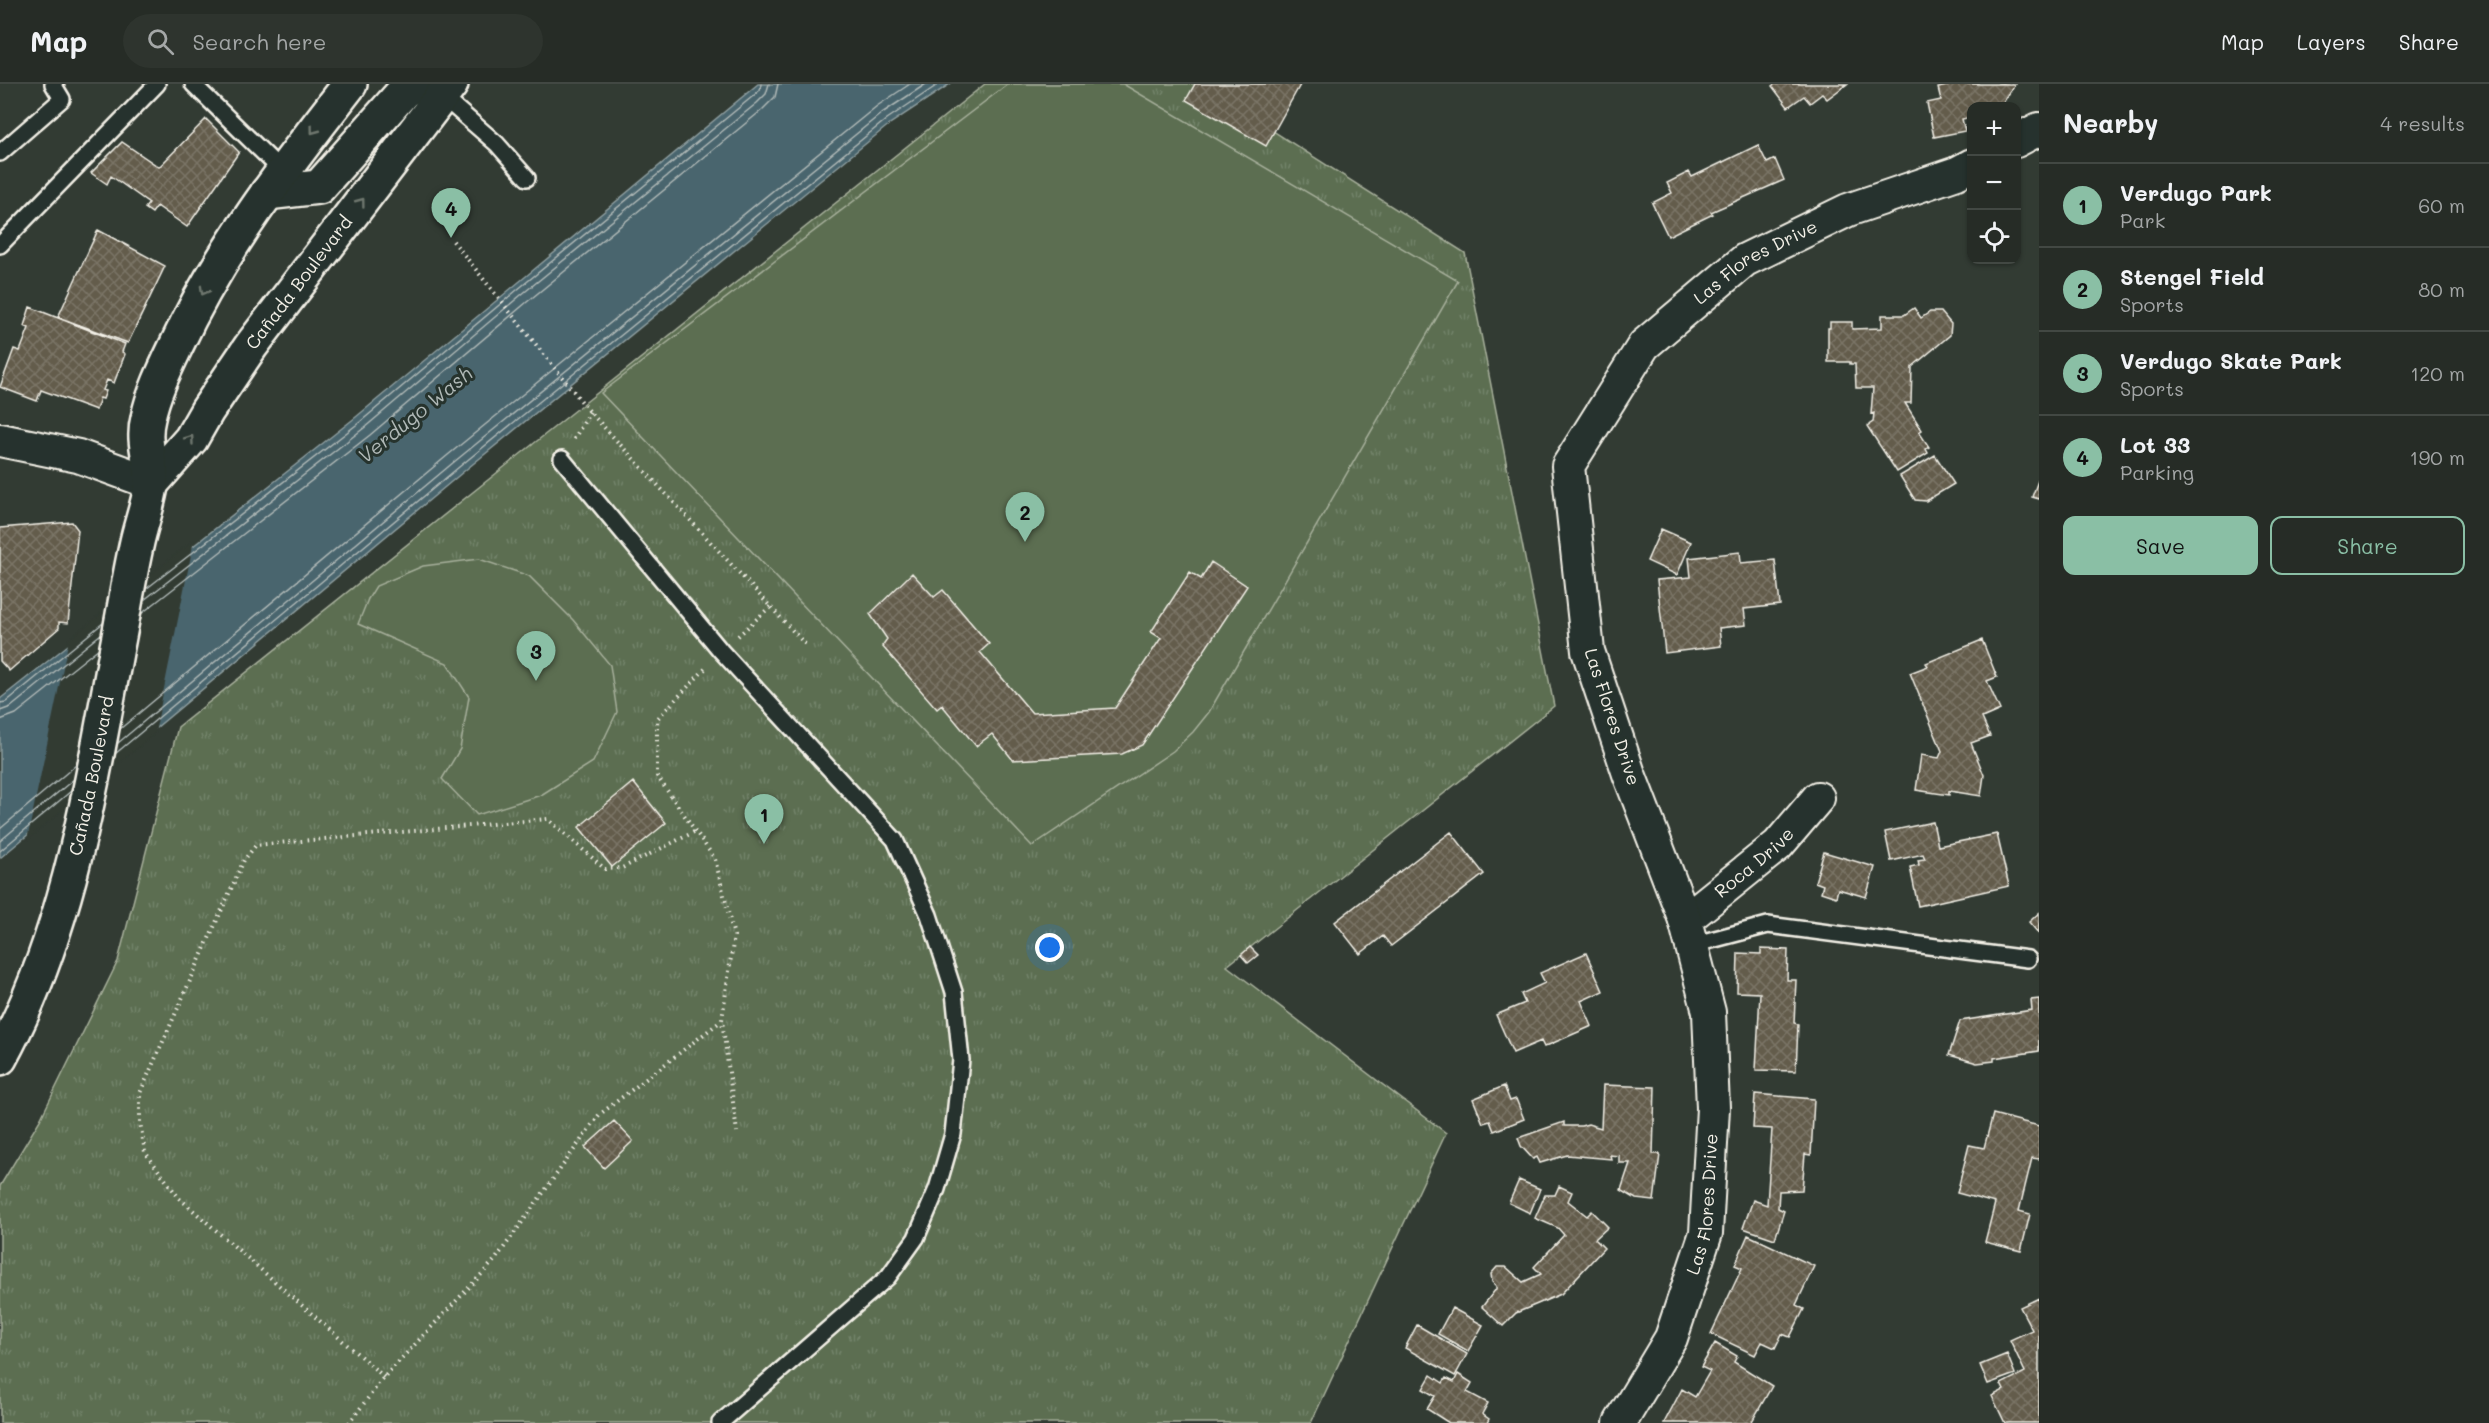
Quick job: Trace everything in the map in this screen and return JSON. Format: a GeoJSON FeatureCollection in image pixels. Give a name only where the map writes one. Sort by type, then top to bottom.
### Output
{"type":"FeatureCollection","features":[{"type":"Feature","properties":{"kind":"main road","name":"Cañada Boulevard"},"geometry":{"type":"LineString","coordinates":[[0,1058],[20,1022],[55,927],[86,815],[137,543],[152,483],[144,438],[148,416],[166,366],[213,275],[341,87]]}},
{"type":"Feature","properties":{"kind":"main road"},"geometry":{"type":"LineString","coordinates":[[275,182],[319,187],[404,91],[434,87]]}},
{"type":"Feature","properties":{"kind":"main road","name":"Cañada Boulevard"},"geometry":{"type":"LineString","coordinates":[[152,483],[191,439],[251,346],[434,87]]}},
{"type":"Feature","properties":{"kind":"street"},"geometry":{"type":"LineString","coordinates":[[2021,138],[2039,129]]}},
{"type":"Feature","properties":{"kind":"street","name":"Las Flores Drive"},"geometry":{"type":"LineString","coordinates":[[1620,1423],[1671,1338],[1707,1233],[1713,1108],[1709,1012],[1689,932],[1629,774],[1588,651],[1568,466],[1644,345],[1745,260],[1848,210],[1967,167]]}},
{"type":"Feature","properties":{"kind":"street"},"geometry":{"type":"LineString","coordinates":[[0,440],[78,456],[152,483]]}},
{"type":"Feature","properties":{"kind":"street","name":"Roca Drive"},"geometry":{"type":"LineString","coordinates":[[1689,932],[1778,845],[1818,798]]}},
{"type":"Feature","properties":{"kind":"lane"},"geometry":{"type":"LineString","coordinates":[[0,153],[62,99],[53,84]]}},
{"type":"Feature","properties":{"kind":"lane"},"geometry":{"type":"LineString","coordinates":[[0,245],[157,84]]}},
{"type":"Feature","properties":{"kind":"lane"},"geometry":{"type":"LineString","coordinates":[[193,84],[275,182]]}},
{"type":"Feature","properties":{"kind":"lane"},"geometry":{"type":"LineString","coordinates":[[434,87],[497,144],[527,178]]}},
{"type":"Feature","properties":{"kind":"lane"},"geometry":{"type":"LineString","coordinates":[[562,459],[721,651],[895,840],[929,915],[954,992],[961,1060],[953,1134],[937,1189],[916,1238],[888,1277],[720,1423]]}},
{"type":"Feature","properties":{"kind":"lane"},"geometry":{"type":"LineString","coordinates":[[1689,932],[1768,925],[2028,959]]}},
{"type":"Feature","properties":{"kind":"path"},"geometry":{"type":"LineString","coordinates":[[453,241],[591,412],[805,644]]}},
{"type":"Feature","properties":{"kind":"path"},"geometry":{"type":"LineString","coordinates":[[576,435],[591,412]]}},
{"type":"Feature","properties":{"kind":"path"},"geometry":{"type":"LineString","coordinates":[[737,1132],[722,1020],[734,936],[715,859],[657,776],[657,719],[721,651],[771,606]]}},
{"type":"Feature","properties":{"kind":"path"},"geometry":{"type":"LineString","coordinates":[[384,1377],[179,1198],[145,1152],[140,1122],[140,1093],[244,860],[256,845],[548,819],[605,869],[622,868],[696,831]]}},
{"type":"Feature","properties":{"kind":"path"},"geometry":{"type":"LineString","coordinates":[[349,1423],[384,1377],[495,1260],[599,1115],[722,1020]]}},
{"type":"Feature","properties":{"kind":"green space"},"geometry":{"type":"Polygon","coordinates":[[[985,84],[1199,84],[1465,253],[1554,706],[1227,966],[1446,1133],[1311,1423],[0,1423],[0,1186],[40,1120],[118,961],[178,727],[985,84]]]}},
{"type":"Feature","properties":{"kind":"green space"},"geometry":{"type":"Polygon","coordinates":[[[1008,84],[1123,84],[1458,281],[1209,712],[1193,732],[1173,751],[1032,846],[601,393],[1008,84]]]}},
{"type":"Feature","properties":{"kind":"green space"},"geometry":{"type":"Polygon","coordinates":[[[479,559],[529,576],[573,620],[610,665],[617,712],[593,762],[541,795],[477,815],[442,779],[460,749],[469,697],[447,663],[358,624],[376,586],[423,566],[479,559]]]}},
{"type":"Feature","properties":{"kind":"water","name":"Verdugo Wash"},"geometry":{"type":"Polygon","coordinates":[[[758,84],[950,84],[891,123],[463,472],[0,858],[0,699],[356,417],[758,84]]]}},
{"type":"Feature","properties":{"kind":"pier"},"geometry":{"type":"Polygon","coordinates":[[[194,540],[155,733],[27,840],[69,639],[194,540]]]}},
{"type":"Feature","properties":{"kind":"building"},"geometry":{"type":"Polygon","coordinates":[[[1195,84],[1300,85],[1266,146],[1186,100],[1195,84]]]}},
{"type":"Feature","properties":{"kind":"building"},"geometry":{"type":"Polygon","coordinates":[[[1775,84],[1847,84],[1827,99],[1822,94],[1810,103],[1804,96],[1788,107],[1772,86],[1775,84]]]}},
{"type":"Feature","properties":{"kind":"building"},"geometry":{"type":"Polygon","coordinates":[[[1956,84],[2015,84],[2004,102],[1967,102],[1967,118],[1962,119],[1965,131],[1934,137],[1927,103],[1941,100],[1938,88],[1956,84]]]}},
{"type":"Feature","properties":{"kind":"building"},"geometry":{"type":"Polygon","coordinates":[[[206,119],[239,152],[187,227],[157,206],[152,213],[145,208],[149,203],[111,176],[107,184],[91,173],[122,142],[159,167],[206,119]]]}},
{"type":"Feature","properties":{"kind":"building"},"geometry":{"type":"Polygon","coordinates":[[[1758,145],[1767,163],[1775,159],[1784,180],[1711,212],[1713,214],[1668,236],[1652,203],[1672,193],[1667,183],[1689,172],[1692,177],[1758,145]]]}},
{"type":"Feature","properties":{"kind":"building"},"geometry":{"type":"Polygon","coordinates":[[[98,230],[165,266],[128,343],[58,317],[98,230]]]}},
{"type":"Feature","properties":{"kind":"building"},"geometry":{"type":"Polygon","coordinates":[[[30,307],[125,344],[122,352],[125,354],[114,383],[107,380],[103,390],[106,391],[103,399],[100,398],[96,410],[41,390],[37,401],[0,387],[14,349],[20,351],[29,328],[24,326],[30,307]]]}},
{"type":"Feature","properties":{"kind":"building"},"geometry":{"type":"Polygon","coordinates":[[[1914,308],[1921,318],[1930,312],[1941,312],[1951,324],[1950,335],[1912,367],[1911,403],[1905,403],[1922,430],[1919,432],[1929,447],[1926,449],[1928,453],[1897,472],[1867,426],[1873,422],[1874,413],[1871,414],[1873,388],[1856,388],[1855,364],[1828,362],[1828,328],[1830,328],[1830,322],[1852,322],[1852,329],[1882,328],[1882,315],[1904,315],[1914,308]]]}},
{"type":"Feature","properties":{"kind":"building"},"geometry":{"type":"Polygon","coordinates":[[[1935,455],[1954,484],[1926,501],[1915,500],[1900,476],[1935,455]]]}},
{"type":"Feature","properties":{"kind":"building"},"geometry":{"type":"Polygon","coordinates":[[[2039,478],[2039,499],[2032,497],[2039,478]]]}},
{"type":"Feature","properties":{"kind":"building"},"geometry":{"type":"Polygon","coordinates":[[[72,522],[78,530],[68,623],[59,622],[59,628],[9,671],[0,661],[0,528],[72,522]]]}},
{"type":"Feature","properties":{"kind":"building"},"geometry":{"type":"Polygon","coordinates":[[[1661,529],[1691,542],[1677,575],[1647,561],[1661,529]]]}},
{"type":"Feature","properties":{"kind":"building"},"geometry":{"type":"Polygon","coordinates":[[[1740,552],[1741,563],[1775,560],[1780,605],[1744,609],[1746,625],[1719,628],[1721,646],[1665,653],[1657,580],[1691,577],[1689,558],[1740,552]]]}},
{"type":"Feature","properties":{"kind":"building"},"geometry":{"type":"Polygon","coordinates":[[[1211,562],[1247,586],[1142,745],[1122,754],[1013,760],[992,734],[976,746],[942,705],[937,709],[882,646],[887,639],[870,614],[912,573],[934,597],[943,590],[989,644],[980,652],[1032,713],[1115,708],[1161,638],[1151,632],[1190,572],[1201,579],[1211,562]]]}},
{"type":"Feature","properties":{"kind":"building"},"geometry":{"type":"Polygon","coordinates":[[[1982,640],[1997,677],[1987,681],[2000,710],[1982,718],[1990,736],[1971,743],[1984,775],[1981,796],[1949,791],[1949,795],[1916,790],[1921,755],[1939,758],[1942,751],[1910,673],[1928,666],[1926,663],[1982,640]]]}},
{"type":"Feature","properties":{"kind":"building"},"geometry":{"type":"Polygon","coordinates":[[[633,782],[666,823],[612,867],[579,827],[633,782]]]}},
{"type":"Feature","properties":{"kind":"building"},"geometry":{"type":"Polygon","coordinates":[[[1933,822],[1938,846],[1997,834],[2009,886],[1918,906],[1910,867],[1919,865],[1918,860],[1925,859],[1923,854],[1891,861],[1885,832],[1933,822]]]}},
{"type":"Feature","properties":{"kind":"building"},"geometry":{"type":"Polygon","coordinates":[[[1451,832],[1484,874],[1391,946],[1383,936],[1360,954],[1335,922],[1451,832]]]}},
{"type":"Feature","properties":{"kind":"building"},"geometry":{"type":"Polygon","coordinates":[[[1824,852],[1875,867],[1866,897],[1838,889],[1836,897],[1821,892],[1823,885],[1815,882],[1824,852]]]}},
{"type":"Feature","properties":{"kind":"building"},"geometry":{"type":"Polygon","coordinates":[[[2039,913],[2039,934],[2029,922],[2039,913]]]}},
{"type":"Feature","properties":{"kind":"building"},"geometry":{"type":"Polygon","coordinates":[[[1250,947],[1258,955],[1248,963],[1241,955],[1250,947]]]}},
{"type":"Feature","properties":{"kind":"building"},"geometry":{"type":"Polygon","coordinates":[[[1761,949],[1788,950],[1787,980],[1796,980],[1794,1023],[1798,1024],[1796,1071],[1756,1070],[1760,993],[1737,992],[1738,953],[1761,954],[1761,949]]]}},
{"type":"Feature","properties":{"kind":"building"},"geometry":{"type":"Polygon","coordinates":[[[1586,953],[1603,991],[1581,1001],[1592,1026],[1544,1047],[1541,1041],[1513,1053],[1496,1015],[1525,1003],[1521,994],[1545,983],[1540,973],[1586,953]]]}},
{"type":"Feature","properties":{"kind":"building"},"geometry":{"type":"Polygon","coordinates":[[[2039,999],[2039,1051],[1977,1063],[1949,1055],[1960,1021],[2032,1010],[2031,1000],[2039,999]]]}},
{"type":"Feature","properties":{"kind":"building"},"geometry":{"type":"Polygon","coordinates":[[[1603,1085],[1655,1087],[1653,1154],[1660,1154],[1654,1201],[1636,1199],[1621,1190],[1630,1163],[1619,1163],[1619,1156],[1610,1155],[1611,1159],[1567,1155],[1540,1163],[1537,1157],[1533,1159],[1521,1146],[1518,1138],[1564,1122],[1564,1126],[1588,1124],[1601,1128],[1603,1085]]]}},
{"type":"Feature","properties":{"kind":"building"},"geometry":{"type":"Polygon","coordinates":[[[1504,1086],[1510,1101],[1516,1099],[1524,1119],[1494,1131],[1490,1121],[1483,1123],[1473,1099],[1504,1086]]]}},
{"type":"Feature","properties":{"kind":"building"},"geometry":{"type":"Polygon","coordinates":[[[1755,1094],[1814,1099],[1811,1155],[1805,1154],[1802,1190],[1779,1191],[1778,1208],[1784,1211],[1775,1239],[1743,1228],[1753,1200],[1767,1205],[1772,1129],[1753,1128],[1755,1094]]]}},
{"type":"Feature","properties":{"kind":"building"},"geometry":{"type":"Polygon","coordinates":[[[1993,1114],[2039,1126],[2039,1159],[2032,1158],[2019,1211],[2030,1214],[2021,1251],[1985,1242],[1995,1203],[1957,1193],[1969,1145],[1984,1148],[1993,1114]]]}},
{"type":"Feature","properties":{"kind":"building"},"geometry":{"type":"Polygon","coordinates":[[[614,1121],[633,1141],[604,1168],[585,1147],[614,1121]]]}},
{"type":"Feature","properties":{"kind":"building"},"geometry":{"type":"Polygon","coordinates":[[[1519,1180],[1540,1189],[1530,1213],[1509,1203],[1519,1180]]]}},
{"type":"Feature","properties":{"kind":"building"},"geometry":{"type":"Polygon","coordinates":[[[1559,1186],[1572,1192],[1568,1201],[1587,1216],[1592,1211],[1608,1227],[1595,1239],[1604,1248],[1561,1294],[1516,1313],[1503,1326],[1482,1307],[1496,1289],[1491,1274],[1497,1267],[1506,1267],[1523,1282],[1541,1274],[1534,1267],[1564,1235],[1558,1228],[1535,1218],[1545,1195],[1555,1195],[1559,1186]]]}},
{"type":"Feature","properties":{"kind":"building"},"geometry":{"type":"Polygon","coordinates":[[[1748,1235],[1814,1266],[1796,1305],[1804,1309],[1790,1337],[1782,1334],[1775,1348],[1762,1342],[1755,1355],[1711,1334],[1742,1268],[1735,1265],[1748,1235]]]}},
{"type":"Feature","properties":{"kind":"building"},"geometry":{"type":"Polygon","coordinates":[[[2039,1298],[2039,1423],[2005,1423],[1992,1396],[2004,1390],[2001,1384],[2025,1372],[2010,1340],[2032,1330],[2020,1307],[2039,1298]]]}},
{"type":"Feature","properties":{"kind":"building"},"geometry":{"type":"Polygon","coordinates":[[[1452,1308],[1483,1325],[1468,1351],[1438,1334],[1452,1308]]]}},
{"type":"Feature","properties":{"kind":"building"},"geometry":{"type":"Polygon","coordinates":[[[1417,1325],[1467,1354],[1455,1376],[1405,1348],[1417,1325]]]}},
{"type":"Feature","properties":{"kind":"building"},"geometry":{"type":"Polygon","coordinates":[[[1715,1343],[1737,1356],[1734,1362],[1772,1386],[1751,1423],[1664,1423],[1682,1389],[1695,1397],[1710,1371],[1701,1367],[1715,1343]]]}},
{"type":"Feature","properties":{"kind":"building"},"geometry":{"type":"Polygon","coordinates":[[[2007,1354],[2015,1374],[1988,1384],[1980,1365],[2007,1354]]]}},
{"type":"Feature","properties":{"kind":"building"},"geometry":{"type":"Polygon","coordinates":[[[1458,1374],[1472,1383],[1467,1392],[1488,1403],[1482,1414],[1489,1419],[1487,1423],[1449,1423],[1427,1409],[1435,1396],[1423,1389],[1431,1375],[1443,1383],[1446,1378],[1454,1382],[1458,1374]]]}},
{"type":"Feature","properties":{"kind":"place","name":"Lot 33"},"geometry":{"type":"Point","coordinates":[451,238]}},
{"type":"Feature","properties":{"kind":"place","name":"Stengel Field"},"geometry":{"type":"Point","coordinates":[1025,542]}},
{"type":"Feature","properties":{"kind":"place","name":"Verdugo Skate Park"},"geometry":{"type":"Point","coordinates":[536,681]}},
{"type":"Feature","properties":{"kind":"place","name":"Verdugo Park"},"geometry":{"type":"Point","coordinates":[764,844]}}]}
